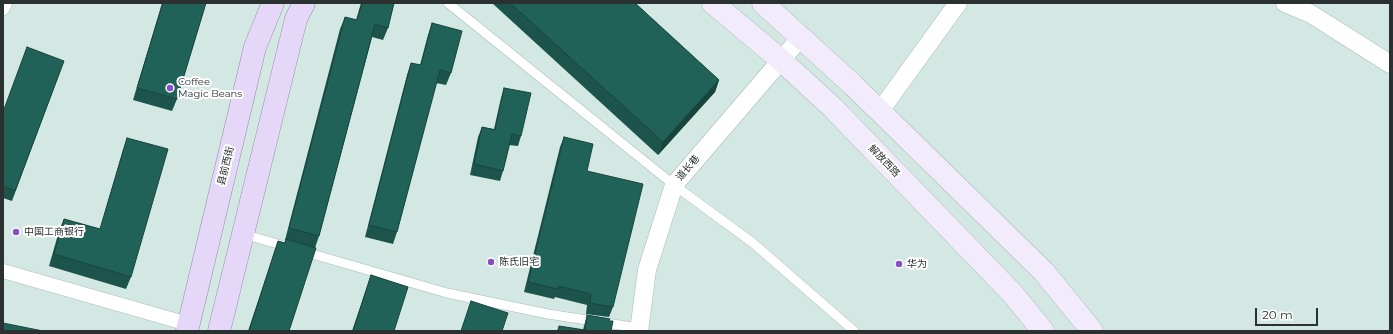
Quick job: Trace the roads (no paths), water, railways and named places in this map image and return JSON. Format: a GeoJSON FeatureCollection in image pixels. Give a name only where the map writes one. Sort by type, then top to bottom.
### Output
{"type":"FeatureCollection","features":[{"type":"Feature","properties":{"kind":"main road","name":"县前西街"},"geometry":{"type":"LineString","coordinates":[[188,328],[255,47],[273,3]]}},
{"type":"Feature","properties":{"kind":"main road"},"geometry":{"type":"LineString","coordinates":[[219,331],[296,19],[304,3]]}},
{"type":"Feature","properties":{"kind":"main road","name":"解放西路"},"geometry":{"type":"LineString","coordinates":[[713,3],[781,60],[833,108],[1012,293],[1043,331]]}},
{"type":"Feature","properties":{"kind":"main road"},"geometry":{"type":"LineString","coordinates":[[763,3],[880,111],[1044,272],[1092,331]]}},
{"type":"Feature","properties":{"kind":"street"},"geometry":{"type":"LineString","coordinates":[[3,8],[5,3]]}},
{"type":"Feature","properties":{"kind":"street"},"geometry":{"type":"LineString","coordinates":[[880,111],[958,3]]}},
{"type":"Feature","properties":{"kind":"street"},"geometry":{"type":"LineString","coordinates":[[1285,3],[1310,14],[1390,64]]}},
{"type":"Feature","properties":{"kind":"street","name":"道长巷"},"geometry":{"type":"LineString","coordinates":[[639,329],[647,270],[674,185],[801,37]]}},
{"type":"Feature","properties":{"kind":"street"},"geometry":{"type":"LineString","coordinates":[[3,271],[188,328]]}},
{"type":"Feature","properties":{"kind":"lane"},"geometry":{"type":"LineString","coordinates":[[448,3],[674,185],[753,243],[854,331]]}},
{"type":"Feature","properties":{"kind":"lane"},"geometry":{"type":"LineString","coordinates":[[243,234],[447,293],[548,314],[639,329]]}},
{"type":"Feature","properties":{"kind":"place","name":"Coffee Magic Beans"},"geometry":{"type":"Point","coordinates":[170,88]}},
{"type":"Feature","properties":{"kind":"place","name":"中国工商银行"},"geometry":{"type":"Point","coordinates":[16,232]}},
{"type":"Feature","properties":{"kind":"place","name":"陈氏旧宅"},"geometry":{"type":"Point","coordinates":[491,262]}},
{"type":"Feature","properties":{"kind":"place","name":"华为"},"geometry":{"type":"Point","coordinates":[899,264]}}]}
